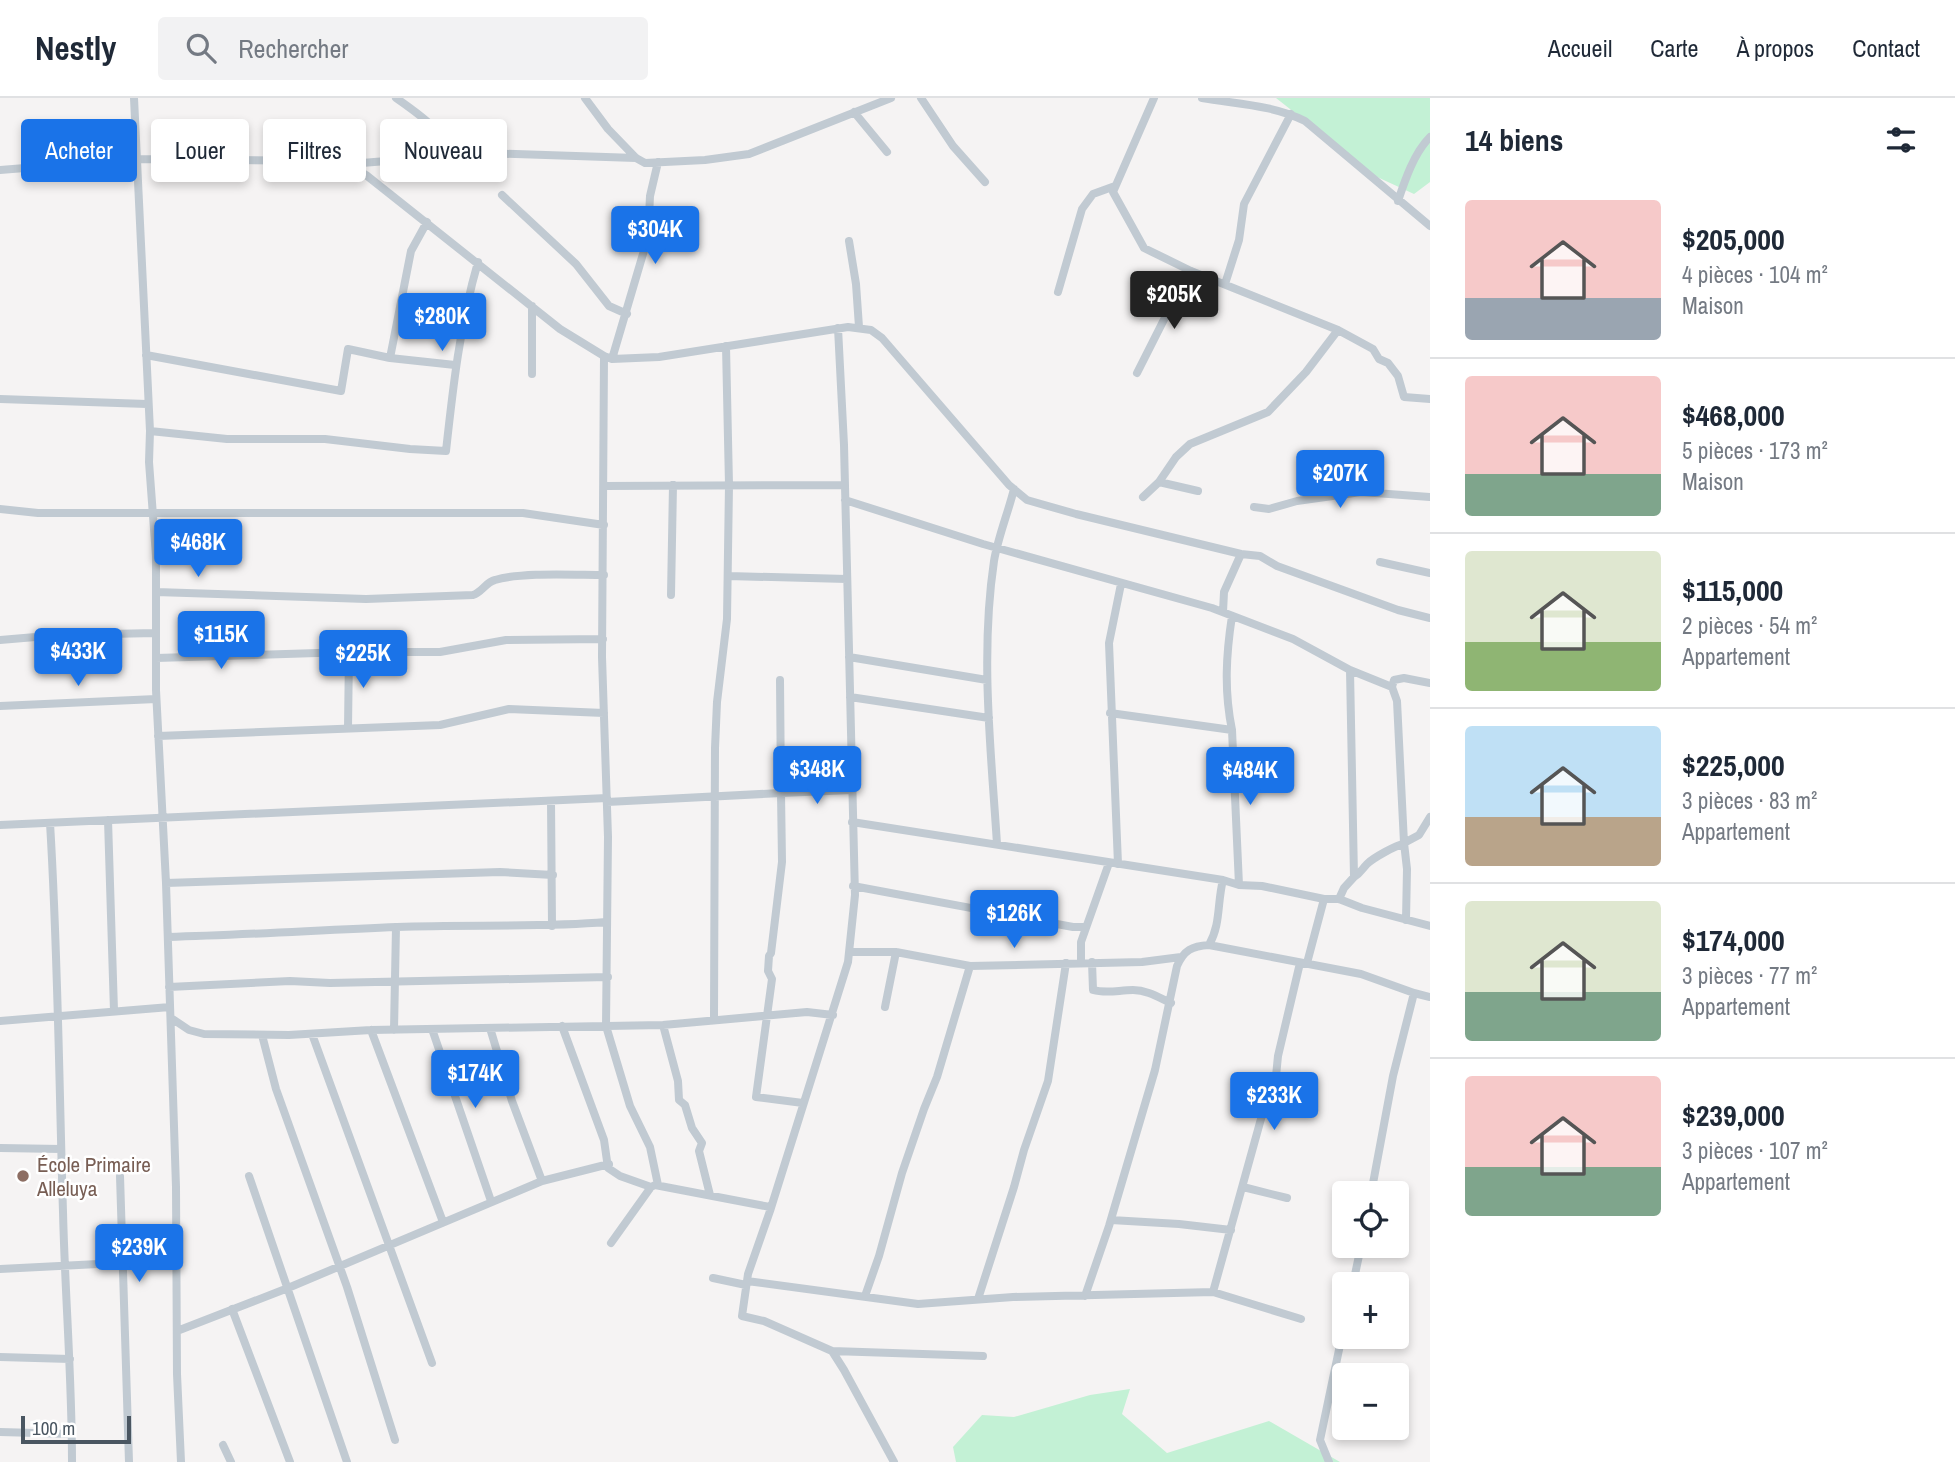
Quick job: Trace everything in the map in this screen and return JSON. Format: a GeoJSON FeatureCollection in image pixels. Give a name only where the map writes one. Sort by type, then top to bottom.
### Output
{"type":"FeatureCollection","features":[{"type":"Feature","properties":{"kind":"street"},"geometry":{"type":"LineString","coordinates":[[134,98],[135,119]]}},
{"type":"Feature","properties":{"kind":"street"},"geometry":{"type":"LineString","coordinates":[[396,98],[424,119]]}},
{"type":"Feature","properties":{"kind":"street"},"geometry":{"type":"LineString","coordinates":[[584,98],[608,129],[636,158],[645,163],[705,160],[749,154],[891,98]]}},
{"type":"Feature","properties":{"kind":"street"},"geometry":{"type":"LineString","coordinates":[[921,98],[953,146],[985,182]]}},
{"type":"Feature","properties":{"kind":"street"},"geometry":{"type":"LineString","coordinates":[[1154,98],[1113,191],[1144,248],[1191,271],[1338,330],[1373,349],[1379,359],[1388,363],[1398,376],[1404,397],[1430,399]]}},
{"type":"Feature","properties":{"kind":"street"},"geometry":{"type":"LineString","coordinates":[[1202,98],[1291,114],[1305,121],[1430,226]]}},
{"type":"Feature","properties":{"kind":"street"},"geometry":{"type":"LineString","coordinates":[[854,112],[887,152]]}},
{"type":"Feature","properties":{"kind":"street"},"geometry":{"type":"LineString","coordinates":[[1225,284],[1239,240],[1244,204],[1291,114]]}},
{"type":"Feature","properties":{"kind":"street"},"geometry":{"type":"LineString","coordinates":[[1398,201],[1410,170],[1430,137]]}},
{"type":"Feature","properties":{"kind":"street"},"geometry":{"type":"LineString","coordinates":[[507,154],[636,158]]}},
{"type":"Feature","properties":{"kind":"street"},"geometry":{"type":"LineString","coordinates":[[181,1462],[171,1018],[156,699],[156,592],[137,159],[263,161]]}},
{"type":"Feature","properties":{"kind":"street"},"geometry":{"type":"LineString","coordinates":[[611,1243],[654,1186],[650,1147],[630,1106],[606,1026],[607,800],[603,639],[608,357],[627,314],[648,237],[650,197],[658,162]]}},
{"type":"Feature","properties":{"kind":"street"},"geometry":{"type":"LineString","coordinates":[[0,170],[21,168]]}},
{"type":"Feature","properties":{"kind":"street"},"geometry":{"type":"LineString","coordinates":[[366,175],[560,329],[608,357],[659,357],[838,328],[859,327],[871,330],[882,338],[1014,489],[1027,500],[1241,554],[1267,558],[1277,566],[1398,610],[1430,618]]}},
{"type":"Feature","properties":{"kind":"street"},"geometry":{"type":"LineString","coordinates":[[1058,292],[1082,209],[1093,194],[1115,186]]}},
{"type":"Feature","properties":{"kind":"street"},"geometry":{"type":"LineString","coordinates":[[502,195],[576,264],[609,306],[627,314]]}},
{"type":"Feature","properties":{"kind":"street"},"geometry":{"type":"LineString","coordinates":[[390,358],[411,251],[427,222]]}},
{"type":"Feature","properties":{"kind":"street"},"geometry":{"type":"LineString","coordinates":[[849,241],[859,327]]}},
{"type":"Feature","properties":{"kind":"street"},"geometry":{"type":"LineString","coordinates":[[150,431],[227,439],[325,439],[446,451],[455,365],[465,307],[478,262]]}},
{"type":"Feature","properties":{"kind":"street"},"geometry":{"type":"LineString","coordinates":[[1137,373],[1187,274],[1191,271]]}},
{"type":"Feature","properties":{"kind":"street"},"geometry":{"type":"LineString","coordinates":[[532,306],[532,374]]}},
{"type":"Feature","properties":{"kind":"street"},"geometry":{"type":"LineString","coordinates":[[838,328],[845,485],[852,790],[853,886],[850,952],[833,1015],[747,1283],[742,1316],[764,1321],[832,1351],[983,1356]]}},
{"type":"Feature","properties":{"kind":"street"},"geometry":{"type":"LineString","coordinates":[[1143,497],[1190,444],[1268,412],[1306,372],[1338,330]]}},
{"type":"Feature","properties":{"kind":"street"},"geometry":{"type":"LineString","coordinates":[[714,1018],[716,702],[727,619],[728,576],[726,346]]}},
{"type":"Feature","properties":{"kind":"street"},"geometry":{"type":"LineString","coordinates":[[146,355],[341,391],[348,349],[390,358],[455,365]]}},
{"type":"Feature","properties":{"kind":"street"},"geometry":{"type":"LineString","coordinates":[[0,399],[147,404]]}},
{"type":"Feature","properties":{"kind":"street"},"geometry":{"type":"LineString","coordinates":[[1159,482],[1198,491]]}},
{"type":"Feature","properties":{"kind":"street"},"geometry":{"type":"LineString","coordinates":[[671,595],[673,485]]}},
{"type":"Feature","properties":{"kind":"street"},"geometry":{"type":"LineString","coordinates":[[604,486],[845,485]]}},
{"type":"Feature","properties":{"kind":"street"},"geometry":{"type":"LineString","coordinates":[[997,844],[987,680],[990,599],[997,548],[1014,489]]}},
{"type":"Feature","properties":{"kind":"street"},"geometry":{"type":"LineString","coordinates":[[1254,507],[1269,509],[1297,501],[1361,492],[1430,497]]}},
{"type":"Feature","properties":{"kind":"street"},"geometry":{"type":"LineString","coordinates":[[845,500],[997,548],[1228,614],[1293,639],[1350,670],[1392,687]]}},
{"type":"Feature","properties":{"kind":"street"},"geometry":{"type":"LineString","coordinates":[[0,509],[38,513],[523,513],[604,525]]}},
{"type":"Feature","properties":{"kind":"street"},"geometry":{"type":"LineString","coordinates":[[1239,885],[1232,730],[1227,706],[1228,614],[1224,592],[1241,554]]}},
{"type":"Feature","properties":{"kind":"street"},"geometry":{"type":"LineString","coordinates":[[1380,562],[1430,573]]}},
{"type":"Feature","properties":{"kind":"street"},"geometry":{"type":"LineString","coordinates":[[156,592],[366,599],[473,596],[494,580],[529,576],[604,575]]}},
{"type":"Feature","properties":{"kind":"street"},"geometry":{"type":"LineString","coordinates":[[728,576],[847,579]]}},
{"type":"Feature","properties":{"kind":"street"},"geometry":{"type":"LineString","coordinates":[[1081,962],[1081,942],[1113,864],[1109,643],[1121,584]]}},
{"type":"Feature","properties":{"kind":"street"},"geometry":{"type":"LineString","coordinates":[[0,640],[59,635],[156,633]]}},
{"type":"Feature","properties":{"kind":"street"},"geometry":{"type":"LineString","coordinates":[[156,659],[348,652],[440,652],[506,640],[603,639]]}},
{"type":"Feature","properties":{"kind":"street"},"geometry":{"type":"LineString","coordinates":[[348,652],[348,728]]}},
{"type":"Feature","properties":{"kind":"street"},"geometry":{"type":"LineString","coordinates":[[849,657],[987,680]]}},
{"type":"Feature","properties":{"kind":"street"},"geometry":{"type":"LineString","coordinates":[[1350,670],[1354,877]]}},
{"type":"Feature","properties":{"kind":"street"},"geometry":{"type":"LineString","coordinates":[[1406,920],[1407,869],[1399,720],[1392,687],[1394,680],[1404,677],[1430,683]]}},
{"type":"Feature","properties":{"kind":"street"},"geometry":{"type":"LineString","coordinates":[[780,680],[782,862],[769,956],[768,971],[772,979],[756,1097],[803,1103]]}},
{"type":"Feature","properties":{"kind":"street"},"geometry":{"type":"LineString","coordinates":[[850,697],[989,718]]}},
{"type":"Feature","properties":{"kind":"street"},"geometry":{"type":"LineString","coordinates":[[0,706],[156,699]]}},
{"type":"Feature","properties":{"kind":"street"},"geometry":{"type":"LineString","coordinates":[[158,736],[440,725],[509,709],[604,713]]}},
{"type":"Feature","properties":{"kind":"street"},"geometry":{"type":"LineString","coordinates":[[1110,713],[1232,730]]}},
{"type":"Feature","properties":{"kind":"street"},"geometry":{"type":"LineString","coordinates":[[0,825],[852,790]]}},
{"type":"Feature","properties":{"kind":"street"},"geometry":{"type":"LineString","coordinates":[[551,801],[552,926]]}},
{"type":"Feature","properties":{"kind":"street"},"geometry":{"type":"LineString","coordinates":[[1339,899],[1344,888],[1372,860],[1419,835],[1430,817]]}},
{"type":"Feature","properties":{"kind":"street"},"geometry":{"type":"LineString","coordinates":[[108,820],[114,1011]]}},
{"type":"Feature","properties":{"kind":"street"},"geometry":{"type":"LineString","coordinates":[[852,822],[1223,880],[1239,885],[1262,886],[1324,899],[1339,899],[1430,926]]}},
{"type":"Feature","properties":{"kind":"street"},"geometry":{"type":"LineString","coordinates":[[50,823],[59,1014],[72,1462]]}},
{"type":"Feature","properties":{"kind":"street"},"geometry":{"type":"LineString","coordinates":[[166,883],[500,872],[553,876]]}},
{"type":"Feature","properties":{"kind":"street"},"geometry":{"type":"LineString","coordinates":[[1209,945],[1218,927],[1223,880]]}},
{"type":"Feature","properties":{"kind":"street"},"geometry":{"type":"LineString","coordinates":[[853,886],[1073,927],[1086,927]]}},
{"type":"Feature","properties":{"kind":"street"},"geometry":{"type":"LineString","coordinates":[[1213,1292],[1264,1108],[1276,1076],[1281,1042],[1324,899]]}},
{"type":"Feature","properties":{"kind":"street"},"geometry":{"type":"LineString","coordinates":[[168,937],[396,927],[552,926],[606,922]]}},
{"type":"Feature","properties":{"kind":"street"},"geometry":{"type":"LineString","coordinates":[[394,1030],[396,927]]}},
{"type":"Feature","properties":{"kind":"street"},"geometry":{"type":"LineString","coordinates":[[1084,1296],[1111,1220],[1155,1070],[1177,966],[1181,957],[1192,947],[1209,945],[1361,974],[1430,997]]}},
{"type":"Feature","properties":{"kind":"street"},"geometry":{"type":"LineString","coordinates":[[850,952],[896,952],[970,965],[1142,962],[1181,957]]}},
{"type":"Feature","properties":{"kind":"street"},"geometry":{"type":"LineString","coordinates":[[885,1007],[896,952]]}},
{"type":"Feature","properties":{"kind":"street"},"geometry":{"type":"LineString","coordinates":[[1093,962],[1093,990],[1103,993],[1133,990],[1149,992],[1171,1003]]}},
{"type":"Feature","properties":{"kind":"street"},"geometry":{"type":"LineString","coordinates":[[978,1299],[1048,1081],[1066,963]]}},
{"type":"Feature","properties":{"kind":"street"},"geometry":{"type":"LineString","coordinates":[[865,1296],[880,1256],[915,1135],[937,1077],[970,965]]}},
{"type":"Feature","properties":{"kind":"street"},"geometry":{"type":"LineString","coordinates":[[169,987],[290,981],[330,983],[607,977]]}},
{"type":"Feature","properties":{"kind":"street"},"geometry":{"type":"LineString","coordinates":[[1373,1181],[1393,1076],[1414,993]]}},
{"type":"Feature","properties":{"kind":"street"},"geometry":{"type":"LineString","coordinates":[[0,1021],[59,1014],[170,1007]]}},
{"type":"Feature","properties":{"kind":"street"},"geometry":{"type":"LineString","coordinates":[[171,1018],[189,1030],[204,1034],[262,1035],[371,1030],[663,1025],[714,1018],[807,1012],[833,1015]]}},
{"type":"Feature","properties":{"kind":"street"},"geometry":{"type":"LineString","coordinates":[[663,1025],[678,1081],[679,1100],[702,1143],[699,1151],[710,1195]]}},
{"type":"Feature","properties":{"kind":"street"},"geometry":{"type":"LineString","coordinates":[[562,1026],[597,1118],[608,1168],[620,1176],[654,1186],[770,1207]]}},
{"type":"Feature","properties":{"kind":"street"},"geometry":{"type":"LineString","coordinates":[[490,1028],[512,1101],[542,1181]]}},
{"type":"Feature","properties":{"kind":"street"},"geometry":{"type":"LineString","coordinates":[[432,1029],[491,1202]]}},
{"type":"Feature","properties":{"kind":"street"},"geometry":{"type":"LineString","coordinates":[[371,1030],[443,1222]]}},
{"type":"Feature","properties":{"kind":"street"},"geometry":{"type":"LineString","coordinates":[[312,1034],[432,1363]]}},
{"type":"Feature","properties":{"kind":"street"},"geometry":{"type":"LineString","coordinates":[[262,1035],[276,1089],[340,1266],[395,1440]]}},
{"type":"Feature","properties":{"kind":"street"},"geometry":{"type":"LineString","coordinates":[[0,1148],[61,1149]]}},
{"type":"Feature","properties":{"kind":"street"},"geometry":{"type":"LineString","coordinates":[[177,1331],[389,1247],[542,1181],[609,1164]]}},
{"type":"Feature","properties":{"kind":"street"},"geometry":{"type":"LineString","coordinates":[[120,1176],[129,1462]]}},
{"type":"Feature","properties":{"kind":"street"},"geometry":{"type":"LineString","coordinates":[[249,1176],[347,1462]]}},
{"type":"Feature","properties":{"kind":"street"},"geometry":{"type":"LineString","coordinates":[[1243,1187],[1287,1198]]}},
{"type":"Feature","properties":{"kind":"street"},"geometry":{"type":"LineString","coordinates":[[1111,1220],[1231,1230]]}},
{"type":"Feature","properties":{"kind":"street"},"geometry":{"type":"LineString","coordinates":[[0,1269],[177,1261]]}},
{"type":"Feature","properties":{"kind":"street"},"geometry":{"type":"LineString","coordinates":[[713,1278],[918,1304],[978,1299],[1213,1292],[1301,1319]]}},
{"type":"Feature","properties":{"kind":"street"},"geometry":{"type":"LineString","coordinates":[[232,1309],[290,1462]]}},
{"type":"Feature","properties":{"kind":"street"},"geometry":{"type":"LineString","coordinates":[[1329,1462],[1320,1440],[1339,1349]]}},
{"type":"Feature","properties":{"kind":"street"},"geometry":{"type":"LineString","coordinates":[[832,1351],[894,1462]]}},
{"type":"Feature","properties":{"kind":"street"},"geometry":{"type":"LineString","coordinates":[[0,1357],[70,1359]]}},
{"type":"Feature","properties":{"kind":"street"},"geometry":{"type":"LineString","coordinates":[[0,1432],[72,1434]]}},
{"type":"Feature","properties":{"kind":"street"},"geometry":{"type":"LineString","coordinates":[[223,1445],[231,1462]]}},
{"type":"Feature","properties":{"kind":"green space"},"geometry":{"type":"Polygon","coordinates":[[[1276,98],[1430,98],[1430,182],[1414,194],[1375,176],[1276,98]]]}},
{"type":"Feature","properties":{"kind":"green space"},"geometry":{"type":"Polygon","coordinates":[[[1130,1389],[1122,1414],[1167,1453],[1269,1421],[1340,1462],[956,1462],[953,1447],[982,1415],[1014,1417],[1090,1395],[1130,1389]]]}},
{"type":"Feature","properties":{"kind":"place","name":"École Primaire Alleluya"},"geometry":{"type":"Point","coordinates":[23,1176]}}]}
